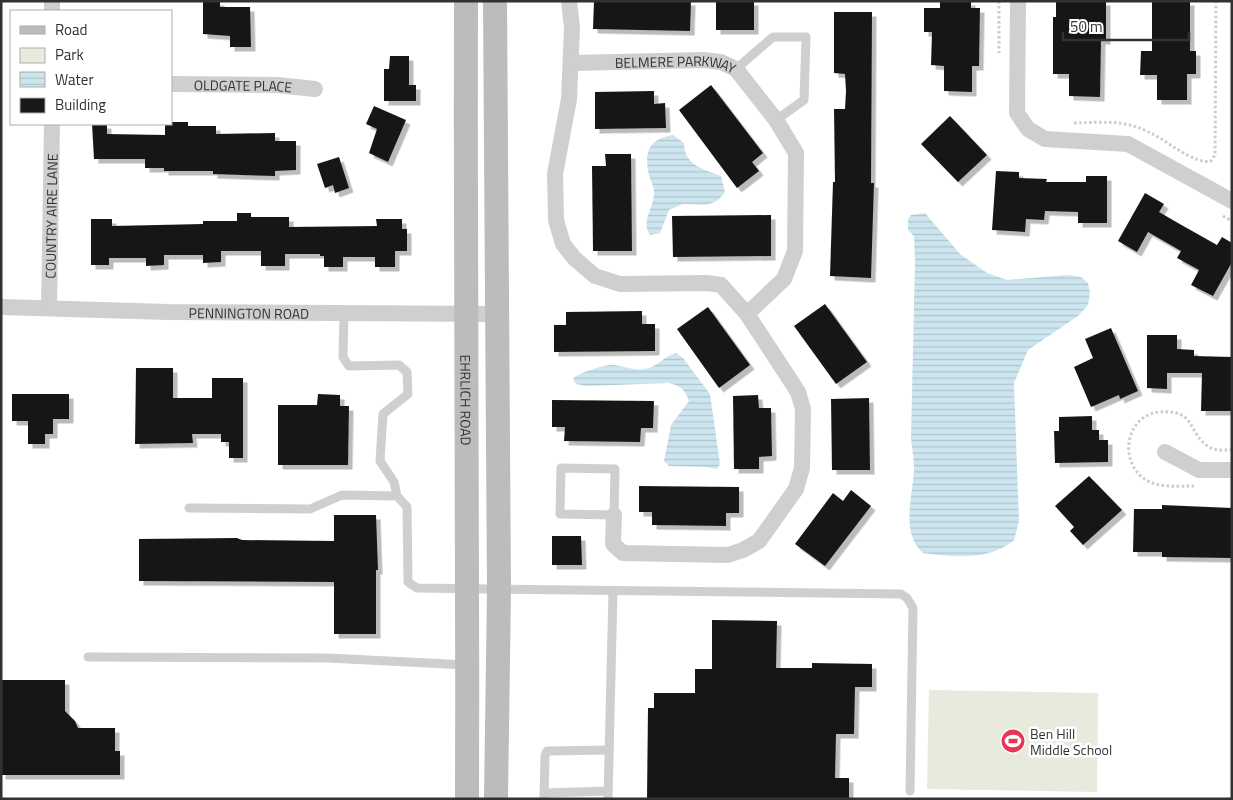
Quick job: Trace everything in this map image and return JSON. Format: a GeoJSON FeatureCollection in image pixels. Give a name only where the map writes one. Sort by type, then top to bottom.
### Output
{"type":"FeatureCollection","features":[{"type":"Feature","properties":{"kind":"main road","name":"EHRLICH ROAD"},"geometry":{"type":"LineString","coordinates":[[466,1],[464,314],[469,590],[468,799]]}},
{"type":"Feature","properties":{"kind":"main road"},"geometry":{"type":"LineString","coordinates":[[495,1],[499,590],[496,799]]}},
{"type":"Feature","properties":{"kind":"street"},"geometry":{"type":"LineString","coordinates":[[569,1],[571,63],[569,99],[555,174],[556,220],[563,244],[575,259],[595,276],[620,284],[707,282],[721,284],[747,314],[798,392],[803,409],[802,468],[796,489],[759,540],[743,550],[728,555],[623,553],[613,544],[614,515]]}},
{"type":"Feature","properties":{"kind":"street"},"geometry":{"type":"LineString","coordinates":[[1018,1],[1017,113],[1028,129],[1046,139],[1128,144],[1232,201]]}},
{"type":"Feature","properties":{"kind":"street","name":"BELMERE PARKWAY"},"geometry":{"type":"LineString","coordinates":[[571,63],[703,60],[721,62],[736,69],[776,120],[796,153],[795,251],[784,279],[747,314]]}},
{"type":"Feature","properties":{"kind":"street","name":"OLDGATE PLACE"},"geometry":{"type":"LineString","coordinates":[[172,84],[277,84],[316,89]]}},
{"type":"Feature","properties":{"kind":"street","name":"COUNTRY AIRE LANE"},"geometry":{"type":"LineString","coordinates":[[49,308],[52,125]]}},
{"type":"Feature","properties":{"kind":"street","name":"PENNINGTON ROAD"},"geometry":{"type":"LineString","coordinates":[[1,308],[344,314],[496,314]]}},
{"type":"Feature","properties":{"kind":"street"},"geometry":{"type":"LineString","coordinates":[[1164,452],[1199,470],[1232,470]]}},
{"type":"Feature","properties":{"kind":"lane"},"geometry":{"type":"LineString","coordinates":[[736,69],[773,37],[806,37],[804,100],[776,120]]}},
{"type":"Feature","properties":{"kind":"lane"},"geometry":{"type":"LineString","coordinates":[[344,314],[343,357],[349,366],[399,365],[407,372],[408,394],[383,414],[380,461],[394,482],[397,496],[407,507],[408,582],[417,588],[469,590],[902,594],[913,608],[910,791]]}},
{"type":"Feature","properties":{"kind":"lane"},"geometry":{"type":"LineString","coordinates":[[561,468],[615,469],[614,515],[560,514],[561,468]]}},
{"type":"Feature","properties":{"kind":"lane"},"geometry":{"type":"LineString","coordinates":[[188,508],[310,509],[342,496],[397,496]]}},
{"type":"Feature","properties":{"kind":"lane"},"geometry":{"type":"LineString","coordinates":[[609,750],[547,751],[545,756],[544,796],[608,795],[613,591]]}},
{"type":"Feature","properties":{"kind":"lane"},"geometry":{"type":"LineString","coordinates":[[88,657],[328,658],[468,664]]}},
{"type":"Feature","properties":{"kind":"path"},"geometry":{"type":"LineString","coordinates":[[1070,123],[1117,121],[1129,123],[1142,128],[1200,161],[1211,160],[1215,155],[1216,1]]}},
{"type":"Feature","properties":{"kind":"green space","name":"Ben Hill Middle School"},"geometry":{"type":"Polygon","coordinates":[[[929,690],[1098,693],[1097,792],[927,789],[929,690]]]}},
{"type":"Feature","properties":{"kind":"water"},"geometry":{"type":"Polygon","coordinates":[[[673,135],[684,143],[687,156],[691,161],[701,168],[721,176],[725,192],[712,203],[702,205],[684,204],[669,210],[660,233],[650,235],[647,220],[654,191],[648,167],[648,153],[658,140],[673,135]]]}},
{"type":"Feature","properties":{"kind":"water"},"geometry":{"type":"Polygon","coordinates":[[[925,213],[960,254],[987,273],[1007,280],[1068,275],[1081,277],[1088,283],[1090,293],[1088,305],[1078,316],[1028,350],[1014,383],[1019,521],[1014,540],[994,551],[971,556],[946,556],[923,553],[916,544],[910,524],[910,502],[914,469],[911,438],[915,261],[914,236],[908,230],[908,219],[911,215],[925,213]]]}},
{"type":"Feature","properties":{"kind":"water"},"geometry":{"type":"Polygon","coordinates":[[[676,353],[683,358],[710,394],[720,464],[717,469],[669,466],[664,461],[671,425],[689,401],[680,387],[669,383],[586,386],[576,384],[573,379],[598,367],[609,365],[637,369],[650,368],[676,353]]]}},
{"type":"Feature","properties":{"kind":"building"},"geometry":{"type":"Polygon","coordinates":[[[203,1],[220,1],[220,7],[250,7],[251,47],[230,47],[230,36],[203,34],[203,1]]]}},
{"type":"Feature","properties":{"kind":"building"},"geometry":{"type":"Polygon","coordinates":[[[594,1],[691,1],[690,31],[593,29],[594,1]]]}},
{"type":"Feature","properties":{"kind":"building"},"geometry":{"type":"Polygon","coordinates":[[[716,1],[754,1],[754,30],[716,30],[716,1]]]}},
{"type":"Feature","properties":{"kind":"building"},"geometry":{"type":"Polygon","coordinates":[[[940,1],[971,1],[971,8],[980,8],[979,66],[972,66],[972,92],[944,91],[944,66],[931,65],[932,32],[924,32],[924,8],[940,8],[940,1]]]}},
{"type":"Feature","properties":{"kind":"building"},"geometry":{"type":"Polygon","coordinates":[[[1056,1],[1106,1],[1106,40],[1101,40],[1100,97],[1069,96],[1069,74],[1053,74],[1053,17],[1056,17],[1056,1]]]}},
{"type":"Feature","properties":{"kind":"building"},"geometry":{"type":"Polygon","coordinates":[[[1152,1],[1190,1],[1190,51],[1196,51],[1196,74],[1187,74],[1187,100],[1157,100],[1157,75],[1140,75],[1141,51],[1152,51],[1152,1]]]}},
{"type":"Feature","properties":{"kind":"building"},"geometry":{"type":"Polygon","coordinates":[[[834,12],[872,12],[871,183],[874,183],[871,278],[830,276],[833,182],[835,182],[834,109],[845,109],[846,91],[845,74],[834,73],[834,12]]]}},
{"type":"Feature","properties":{"kind":"building"},"geometry":{"type":"Polygon","coordinates":[[[390,56],[409,56],[409,85],[416,85],[416,101],[384,101],[384,69],[389,69],[390,56]]]}},
{"type":"Feature","properties":{"kind":"building"},"geometry":{"type":"Polygon","coordinates":[[[711,85],[763,153],[752,162],[759,171],[737,188],[679,110],[711,85]]]}},
{"type":"Feature","properties":{"kind":"building"},"geometry":{"type":"Polygon","coordinates":[[[654,91],[654,104],[665,103],[666,128],[595,129],[595,92],[654,91]]]}},
{"type":"Feature","properties":{"kind":"building"},"geometry":{"type":"Polygon","coordinates":[[[374,106],[406,120],[388,162],[369,153],[377,129],[366,124],[374,106]]]}},
{"type":"Feature","properties":{"kind":"building"},"geometry":{"type":"Polygon","coordinates":[[[950,116],[987,155],[958,182],[921,144],[950,116]]]}},
{"type":"Feature","properties":{"kind":"building"},"geometry":{"type":"Polygon","coordinates":[[[172,122],[188,122],[188,126],[216,126],[216,134],[275,133],[275,141],[296,141],[296,170],[275,171],[275,176],[213,174],[213,171],[164,171],[164,168],[145,168],[145,159],[94,159],[92,125],[107,125],[107,134],[165,135],[165,125],[172,125],[172,122]]]}},
{"type":"Feature","properties":{"kind":"building"},"geometry":{"type":"Polygon","coordinates":[[[605,154],[631,154],[632,251],[593,251],[592,166],[606,166],[605,154]]]}},
{"type":"Feature","properties":{"kind":"building"},"geometry":{"type":"Polygon","coordinates":[[[339,157],[349,188],[335,193],[333,185],[325,188],[317,164],[339,157]]]}},
{"type":"Feature","properties":{"kind":"building"},"geometry":{"type":"Polygon","coordinates":[[[996,171],[1019,172],[1019,178],[1047,179],[1046,182],[1086,182],[1086,176],[1107,176],[1107,223],[1078,223],[1078,212],[1045,211],[1044,220],[1026,219],[1025,232],[992,230],[996,171]]]}},
{"type":"Feature","properties":{"kind":"building"},"geometry":{"type":"Polygon","coordinates":[[[1145,193],[1164,204],[1159,212],[1178,223],[1217,245],[1222,237],[1232,243],[1232,262],[1213,296],[1191,285],[1199,270],[1177,258],[1181,251],[1148,232],[1137,252],[1118,241],[1145,193]]]}},
{"type":"Feature","properties":{"kind":"building"},"geometry":{"type":"Polygon","coordinates":[[[237,213],[251,213],[251,217],[289,217],[289,227],[377,226],[376,219],[402,219],[402,229],[407,229],[407,251],[395,251],[395,267],[375,267],[375,257],[343,257],[343,267],[324,267],[324,256],[320,256],[320,254],[285,254],[285,266],[261,266],[261,251],[221,251],[221,262],[203,263],[203,255],[164,255],[164,265],[146,266],[146,258],[109,258],[109,265],[91,265],[91,219],[112,219],[112,226],[203,224],[203,221],[237,221],[237,213]]]}},
{"type":"Feature","properties":{"kind":"building"},"geometry":{"type":"Polygon","coordinates":[[[771,215],[771,256],[673,257],[672,216],[771,215]]]}},
{"type":"Feature","properties":{"kind":"building"},"geometry":{"type":"Polygon","coordinates":[[[825,304],[867,362],[836,384],[794,326],[825,304]]]}},
{"type":"Feature","properties":{"kind":"building"},"geometry":{"type":"Polygon","coordinates":[[[708,307],[750,365],[719,388],[677,329],[708,307]]]}},
{"type":"Feature","properties":{"kind":"building"},"geometry":{"type":"Polygon","coordinates":[[[642,311],[642,324],[655,324],[655,351],[554,352],[554,325],[566,325],[566,312],[642,311]]]}},
{"type":"Feature","properties":{"kind":"building"},"geometry":{"type":"Polygon","coordinates":[[[1111,328],[1138,391],[1120,399],[1119,395],[1091,407],[1074,367],[1093,358],[1085,339],[1111,328]]]}},
{"type":"Feature","properties":{"kind":"building"},"geometry":{"type":"Polygon","coordinates":[[[1147,335],[1177,335],[1177,349],[1194,350],[1194,356],[1232,357],[1232,411],[1201,411],[1202,373],[1167,373],[1167,389],[1147,388],[1147,335]]]}},
{"type":"Feature","properties":{"kind":"building"},"geometry":{"type":"Polygon","coordinates":[[[136,368],[173,368],[173,398],[212,398],[212,378],[243,378],[243,458],[229,458],[229,442],[221,442],[221,434],[192,434],[193,443],[135,444],[136,368]]]}},
{"type":"Feature","properties":{"kind":"building"},"geometry":{"type":"Polygon","coordinates":[[[12,394],[69,394],[69,419],[53,419],[53,434],[45,434],[45,444],[28,444],[28,421],[12,421],[12,394]]]}},
{"type":"Feature","properties":{"kind":"building"},"geometry":{"type":"Polygon","coordinates":[[[318,394],[340,395],[340,406],[349,406],[348,465],[278,465],[278,405],[317,405],[318,394]]]}},
{"type":"Feature","properties":{"kind":"building"},"geometry":{"type":"Polygon","coordinates":[[[758,395],[759,408],[771,408],[772,456],[759,457],[759,469],[734,469],[733,396],[758,395]]]}},
{"type":"Feature","properties":{"kind":"building"},"geometry":{"type":"Polygon","coordinates":[[[869,398],[870,470],[832,470],[831,399],[869,398]]]}},
{"type":"Feature","properties":{"kind":"building"},"geometry":{"type":"Polygon","coordinates":[[[552,400],[654,401],[653,428],[641,428],[640,442],[564,441],[565,427],[552,427],[552,400]]]}},
{"type":"Feature","properties":{"kind":"building"},"geometry":{"type":"Polygon","coordinates":[[[1092,416],[1092,430],[1099,430],[1099,440],[1108,440],[1108,462],[1055,463],[1054,431],[1059,431],[1059,417],[1092,416]]]}},
{"type":"Feature","properties":{"kind":"building"},"geometry":{"type":"Polygon","coordinates":[[[1089,476],[1122,510],[1083,545],[1070,531],[1074,527],[1055,506],[1089,476]]]}},
{"type":"Feature","properties":{"kind":"building"},"geometry":{"type":"Polygon","coordinates":[[[639,486],[739,487],[739,513],[726,513],[726,526],[652,525],[652,512],[639,512],[639,486]]]}},
{"type":"Feature","properties":{"kind":"building"},"geometry":{"type":"Polygon","coordinates":[[[851,490],[871,506],[825,566],[795,544],[833,493],[843,501],[851,490]]]}},
{"type":"Feature","properties":{"kind":"building"},"geometry":{"type":"Polygon","coordinates":[[[1162,505],[1232,508],[1232,558],[1162,557],[1162,552],[1133,552],[1134,509],[1162,509],[1162,505]]]}},
{"type":"Feature","properties":{"kind":"building"},"geometry":{"type":"Polygon","coordinates":[[[334,515],[376,515],[378,570],[376,570],[376,634],[334,634],[334,582],[139,581],[139,539],[237,538],[242,540],[334,541],[334,515]]]}},
{"type":"Feature","properties":{"kind":"building"},"geometry":{"type":"Polygon","coordinates":[[[552,536],[581,536],[582,565],[552,565],[552,536]]]}},
{"type":"Feature","properties":{"kind":"building"},"geometry":{"type":"Polygon","coordinates":[[[712,620],[777,621],[776,668],[812,668],[812,663],[872,664],[872,687],[855,687],[854,734],[836,734],[835,778],[849,778],[849,799],[647,799],[648,708],[654,708],[654,693],[695,693],[695,669],[712,669],[712,620]]]}},
{"type":"Feature","properties":{"kind":"building"},"geometry":{"type":"Polygon","coordinates":[[[1,680],[65,680],[65,711],[75,721],[78,728],[115,728],[115,751],[120,751],[120,775],[1,775],[1,680]]]}},
{"type":"Feature","properties":{"kind":"place","name":"Ben Hill Middle School"},"geometry":{"type":"Point","coordinates":[1013,741]}}]}
